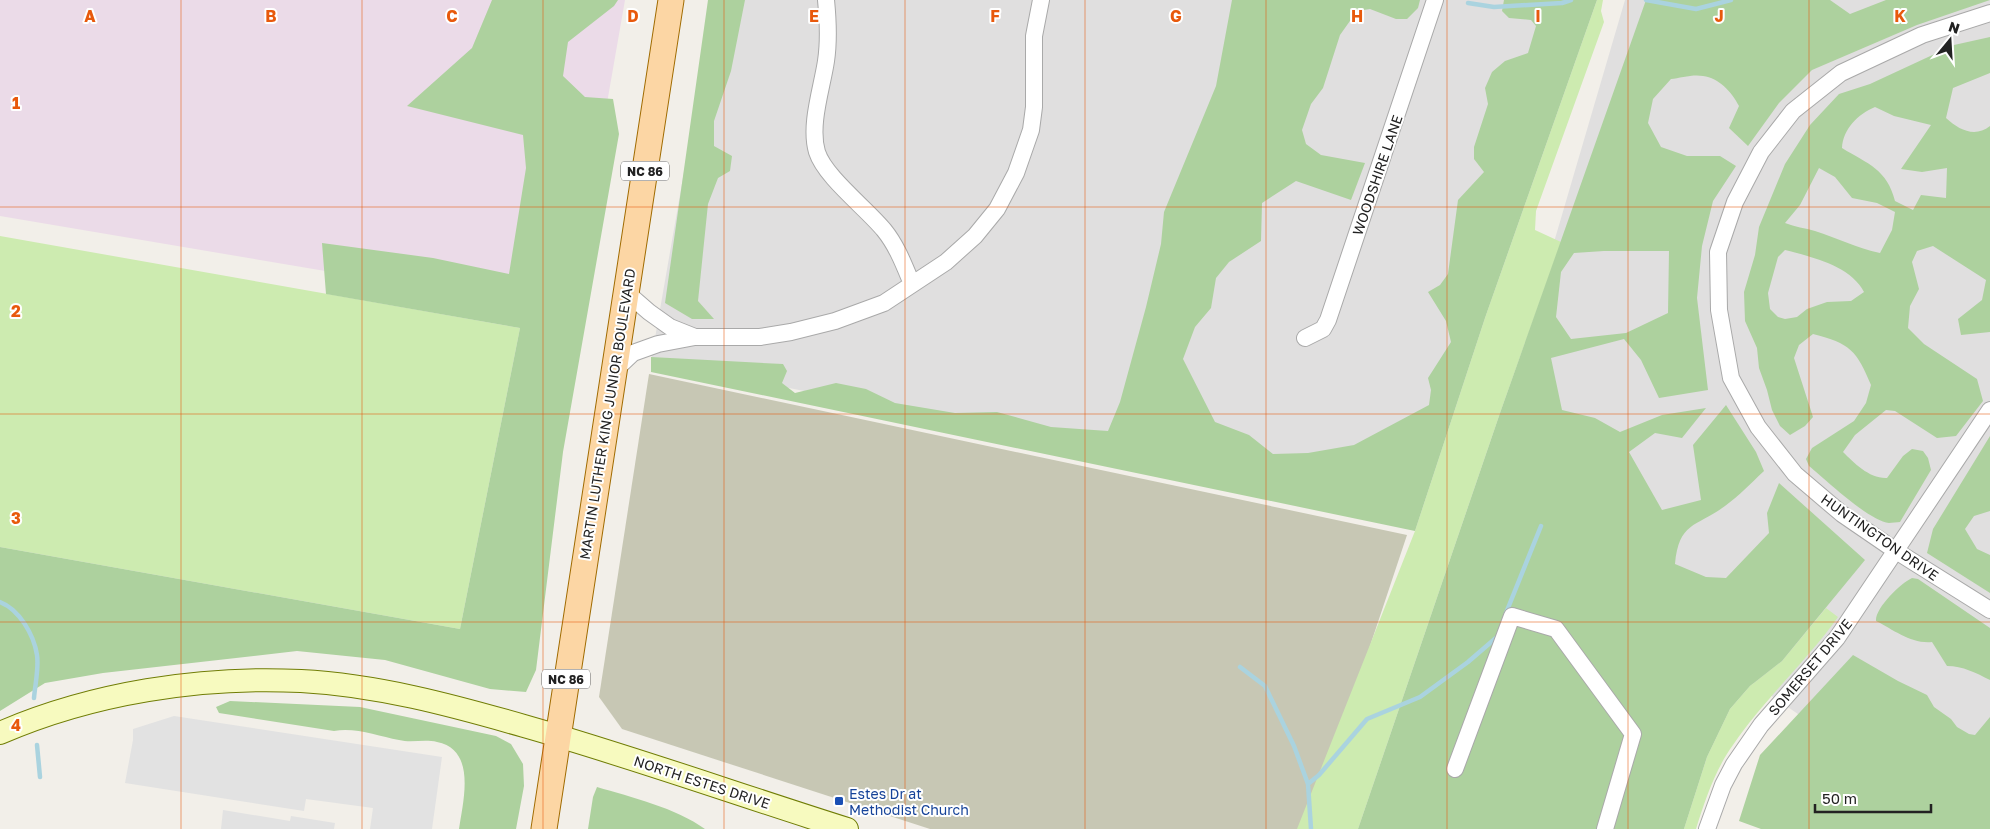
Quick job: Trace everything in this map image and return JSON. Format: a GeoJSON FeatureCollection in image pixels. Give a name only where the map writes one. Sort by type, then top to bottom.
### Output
{"type":"FeatureCollection","features":[{"type":"Feature","properties":{"kind":"main road","name":"MARTIN LUTHER KING JUNIOR BOULEVARD"},"geometry":{"type":"LineString","coordinates":[[544,829],[671,0]]}},
{"type":"Feature","properties":{"kind":"main road","name":"NORTH ESTES DRIVE"},"geometry":{"type":"LineString","coordinates":[[0,733],[69,708],[128,694],[190,685],[274,680],[327,683],[408,696],[463,708],[558,736],[847,829]]}},
{"type":"Feature","properties":{"kind":"street"},"geometry":{"type":"LineString","coordinates":[[826,0],[829,28],[814,131],[818,153],[833,178],[874,219],[894,244],[912,284]]}},
{"type":"Feature","properties":{"kind":"street"},"geometry":{"type":"LineString","coordinates":[[614,371],[633,353],[658,344],[695,338],[760,337],[835,322],[884,303],[946,262],[975,236],[998,209],[1016,173],[1031,130],[1034,115],[1034,36],[1041,0]]}},
{"type":"Feature","properties":{"kind":"street","name":"WOODSHIRE LANE"},"geometry":{"type":"LineString","coordinates":[[1305,338],[1323,330],[1328,320],[1435,0]]}},
{"type":"Feature","properties":{"kind":"street","name":"HUNTINGTON DRIVE"},"geometry":{"type":"LineString","coordinates":[[1990,13],[1922,35],[1842,73],[1793,111],[1761,152],[1735,202],[1718,252],[1719,310],[1731,378],[1758,427],[1795,474],[1842,514],[1896,551],[1990,610]]}},
{"type":"Feature","properties":{"kind":"street"},"geometry":{"type":"LineString","coordinates":[[626,292],[670,327],[695,338]]}},
{"type":"Feature","properties":{"kind":"street","name":"SOMERSET DRIVE"},"geometry":{"type":"LineString","coordinates":[[1707,829],[1723,785],[1734,764],[1761,725],[1837,638],[1990,410]]}},
{"type":"Feature","properties":{"kind":"street"},"geometry":{"type":"LineString","coordinates":[[1455,769],[1512,616],[1556,629],[1633,734],[1605,829]]}},
{"type":"Feature","properties":{"kind":"shaded area"},"geometry":{"type":"Polygon","coordinates":[[[0,0],[625,0],[570,315],[349,275],[0,216],[0,0]]]}},
{"type":"Feature","properties":{"kind":"shaded area"},"geometry":{"type":"Polygon","coordinates":[[[714,0],[1571,0],[1414,501],[1132,455],[651,361],[714,0]]]}},
{"type":"Feature","properties":{"kind":"shaded area"},"geometry":{"type":"Polygon","coordinates":[[[1625,0],[1990,0],[1990,829],[1965,829],[1747,679],[1513,382],[1625,0]]]}},
{"type":"Feature","properties":{"kind":"shaded area"},"geometry":{"type":"Polygon","coordinates":[[[649,374],[1407,535],[1309,829],[930,829],[622,729],[599,697],[649,374]]]}},
{"type":"Feature","properties":{"kind":"shaded area"},"geometry":{"type":"Polygon","coordinates":[[[174,716],[442,757],[432,829],[370,829],[373,808],[306,799],[304,811],[125,783],[133,740],[133,729],[174,716]]]}},
{"type":"Feature","properties":{"kind":"shaded area"},"geometry":{"type":"Polygon","coordinates":[[[223,810],[290,821],[291,816],[335,823],[334,829],[221,829],[223,810]]]}},
{"type":"Feature","properties":{"kind":"green space"},"geometry":{"type":"Polygon","coordinates":[[[492,0],[618,0],[614,6],[568,42],[563,76],[585,97],[613,99],[619,134],[563,452],[536,670],[526,692],[490,689],[385,660],[297,651],[103,673],[45,683],[0,711],[0,547],[460,629],[520,328],[326,294],[322,243],[433,258],[509,274],[526,168],[523,135],[407,106],[472,48],[492,0]]]}},
{"type":"Feature","properties":{"kind":"green space"},"geometry":{"type":"Polygon","coordinates":[[[708,0],[745,0],[731,71],[714,121],[714,146],[732,156],[730,171],[718,178],[708,204],[698,301],[714,319],[692,319],[665,303],[708,0]]]}},
{"type":"Feature","properties":{"kind":"green space"},"geometry":{"type":"Polygon","coordinates":[[[1232,0],[1420,0],[1418,8],[1407,19],[1396,19],[1370,9],[1357,11],[1340,35],[1323,88],[1311,104],[1302,130],[1306,144],[1321,155],[1365,163],[1351,200],[1296,181],[1262,203],[1261,241],[1229,262],[1216,278],[1211,308],[1195,327],[1183,359],[1215,422],[1249,435],[1273,454],[1308,453],[1354,445],[1429,405],[1431,390],[1428,378],[1451,342],[1446,321],[1428,292],[1440,285],[1448,274],[1458,200],[1484,172],[1474,159],[1474,147],[1488,104],[1485,88],[1492,72],[1505,61],[1528,53],[1536,26],[1531,20],[1509,18],[1502,11],[1504,0],[1597,0],[1485,318],[1415,531],[651,372],[651,357],[783,364],[787,371],[782,383],[795,393],[836,383],[866,389],[895,403],[955,413],[997,412],[1051,427],[1108,431],[1120,402],[1146,307],[1161,244],[1164,212],[1216,86],[1232,0]]]}},
{"type":"Feature","properties":{"kind":"green space"},"geometry":{"type":"Polygon","coordinates":[[[1597,0],[1603,0],[1601,11],[1604,22],[1536,211],[1535,230],[1561,242],[1500,413],[1358,829],[1297,829],[1415,531],[1485,318],[1597,0]]]}},
{"type":"Feature","properties":{"kind":"green space"},"geometry":{"type":"Polygon","coordinates":[[[1646,0],[1830,0],[1850,14],[1886,0],[1990,0],[1917,25],[1812,70],[1779,103],[1748,146],[1729,128],[1739,106],[1724,86],[1709,77],[1703,76],[1671,79],[1653,99],[1648,123],[1661,147],[1687,156],[1720,156],[1736,166],[1713,201],[1702,246],[1697,298],[1708,390],[1659,398],[1641,360],[1624,339],[1551,358],[1562,410],[1595,418],[1620,432],[1662,415],[1706,408],[1682,438],[1655,433],[1629,452],[1662,510],[1701,500],[1693,445],[1726,405],[1756,452],[1764,471],[1730,502],[1685,532],[1677,550],[1675,564],[1706,577],[1726,578],[1769,533],[1767,513],[1779,483],[1865,560],[1782,661],[1750,686],[1730,709],[1707,757],[1684,829],[1358,829],[1500,413],[1646,0]],[[1669,251],[1574,253],[1561,272],[1556,317],[1571,339],[1626,333],[1668,313],[1669,251]]]}},
{"type":"Feature","properties":{"kind":"green space"},"geometry":{"type":"Polygon","coordinates":[[[1990,37],[1990,73],[1953,88],[1946,118],[1956,126],[1967,131],[1979,132],[1990,126],[1990,332],[1961,335],[1958,319],[1982,300],[1986,280],[1933,246],[1917,251],[1912,262],[1919,289],[1910,306],[1908,328],[1924,344],[1977,379],[1983,401],[1956,436],[1937,438],[1895,411],[1886,410],[1855,435],[1843,452],[1852,461],[1874,476],[1887,478],[1903,456],[1912,449],[1923,451],[1928,458],[1931,470],[1900,522],[1889,523],[1881,521],[1859,508],[1809,466],[1806,459],[1812,448],[1854,421],[1866,403],[1871,385],[1856,356],[1844,345],[1826,337],[1813,334],[1799,345],[1794,358],[1813,417],[1805,426],[1790,435],[1780,426],[1772,410],[1759,368],[1757,348],[1745,321],[1744,292],[1755,255],[1759,227],[1785,164],[1810,125],[1839,94],[1870,84],[1954,45],[1990,37]],[[1875,107],[1857,118],[1848,129],[1842,148],[1868,163],[1882,174],[1895,201],[1913,210],[1921,195],[1946,198],[1947,168],[1922,172],[1901,169],[1931,125],[1894,116],[1875,107]],[[1819,168],[1800,205],[1785,223],[1815,231],[1872,251],[1880,253],[1892,230],[1895,212],[1877,203],[1852,198],[1835,177],[1819,168]],[[1785,250],[1778,257],[1768,293],[1770,309],[1778,317],[1785,319],[1797,317],[1807,309],[1827,302],[1851,301],[1864,292],[1850,275],[1830,264],[1785,250]]]}},
{"type":"Feature","properties":{"kind":"green space"},"geometry":{"type":"Polygon","coordinates":[[[0,236],[520,328],[460,629],[0,547],[0,236]]]}},
{"type":"Feature","properties":{"kind":"green space"},"geometry":{"type":"Polygon","coordinates":[[[1990,436],[1990,511],[1974,516],[1965,529],[1977,549],[1990,555],[1990,593],[1927,553],[1933,529],[1990,436]]]}},
{"type":"Feature","properties":{"kind":"green space"},"geometry":{"type":"Polygon","coordinates":[[[1912,578],[1918,579],[1990,628],[1990,680],[1974,672],[1947,666],[1932,642],[1910,639],[1876,621],[1884,603],[1896,590],[1912,578]]]}},
{"type":"Feature","properties":{"kind":"green space"},"geometry":{"type":"Polygon","coordinates":[[[1826,608],[1838,617],[1826,634],[1745,728],[1716,775],[1696,829],[1684,829],[1707,757],[1730,709],[1750,686],[1782,661],[1826,608]]]}},
{"type":"Feature","properties":{"kind":"green space"},"geometry":{"type":"Polygon","coordinates":[[[1853,655],[1927,695],[1934,707],[1951,719],[1957,727],[1969,734],[1975,735],[1990,717],[1990,829],[1761,829],[1739,821],[1760,755],[1853,655]]]}},
{"type":"Feature","properties":{"kind":"green space"},"geometry":{"type":"Polygon","coordinates":[[[230,701],[360,707],[496,736],[511,744],[523,764],[524,786],[516,829],[459,829],[464,791],[463,766],[458,755],[450,747],[432,741],[404,741],[358,731],[334,731],[219,713],[216,707],[230,701]]]}},
{"type":"Feature","properties":{"kind":"green space"},"geometry":{"type":"Polygon","coordinates":[[[597,787],[667,809],[705,829],[588,829],[593,797],[597,787]]]}},
{"type":"Feature","properties":{"kind":"waterway"},"geometry":{"type":"LineString","coordinates":[[1468,3],[1494,7],[1562,3],[1571,0]]}},
{"type":"Feature","properties":{"kind":"waterway"},"geometry":{"type":"LineString","coordinates":[[1646,0],[1696,9],[1731,0]]}},
{"type":"Feature","properties":{"kind":"waterway"},"geometry":{"type":"LineString","coordinates":[[1506,613],[1541,526]]}},
{"type":"Feature","properties":{"kind":"waterway"},"geometry":{"type":"LineString","coordinates":[[0,602],[13,610],[33,639],[37,660],[34,698]]}},
{"type":"Feature","properties":{"kind":"waterway"},"geometry":{"type":"LineString","coordinates":[[1308,784],[1319,775],[1367,719],[1420,697],[1468,662],[1497,637]]}},
{"type":"Feature","properties":{"kind":"waterway"},"geometry":{"type":"LineString","coordinates":[[1240,667],[1265,686],[1294,746],[1308,784],[1311,829]]}},
{"type":"Feature","properties":{"kind":"waterway"},"geometry":{"type":"LineString","coordinates":[[37,745],[40,777]]}},
{"type":"Feature","properties":{"kind":"place","name":"Estes Dr at Methodist Church"},"geometry":{"type":"Point","coordinates":[839,801]}}]}
